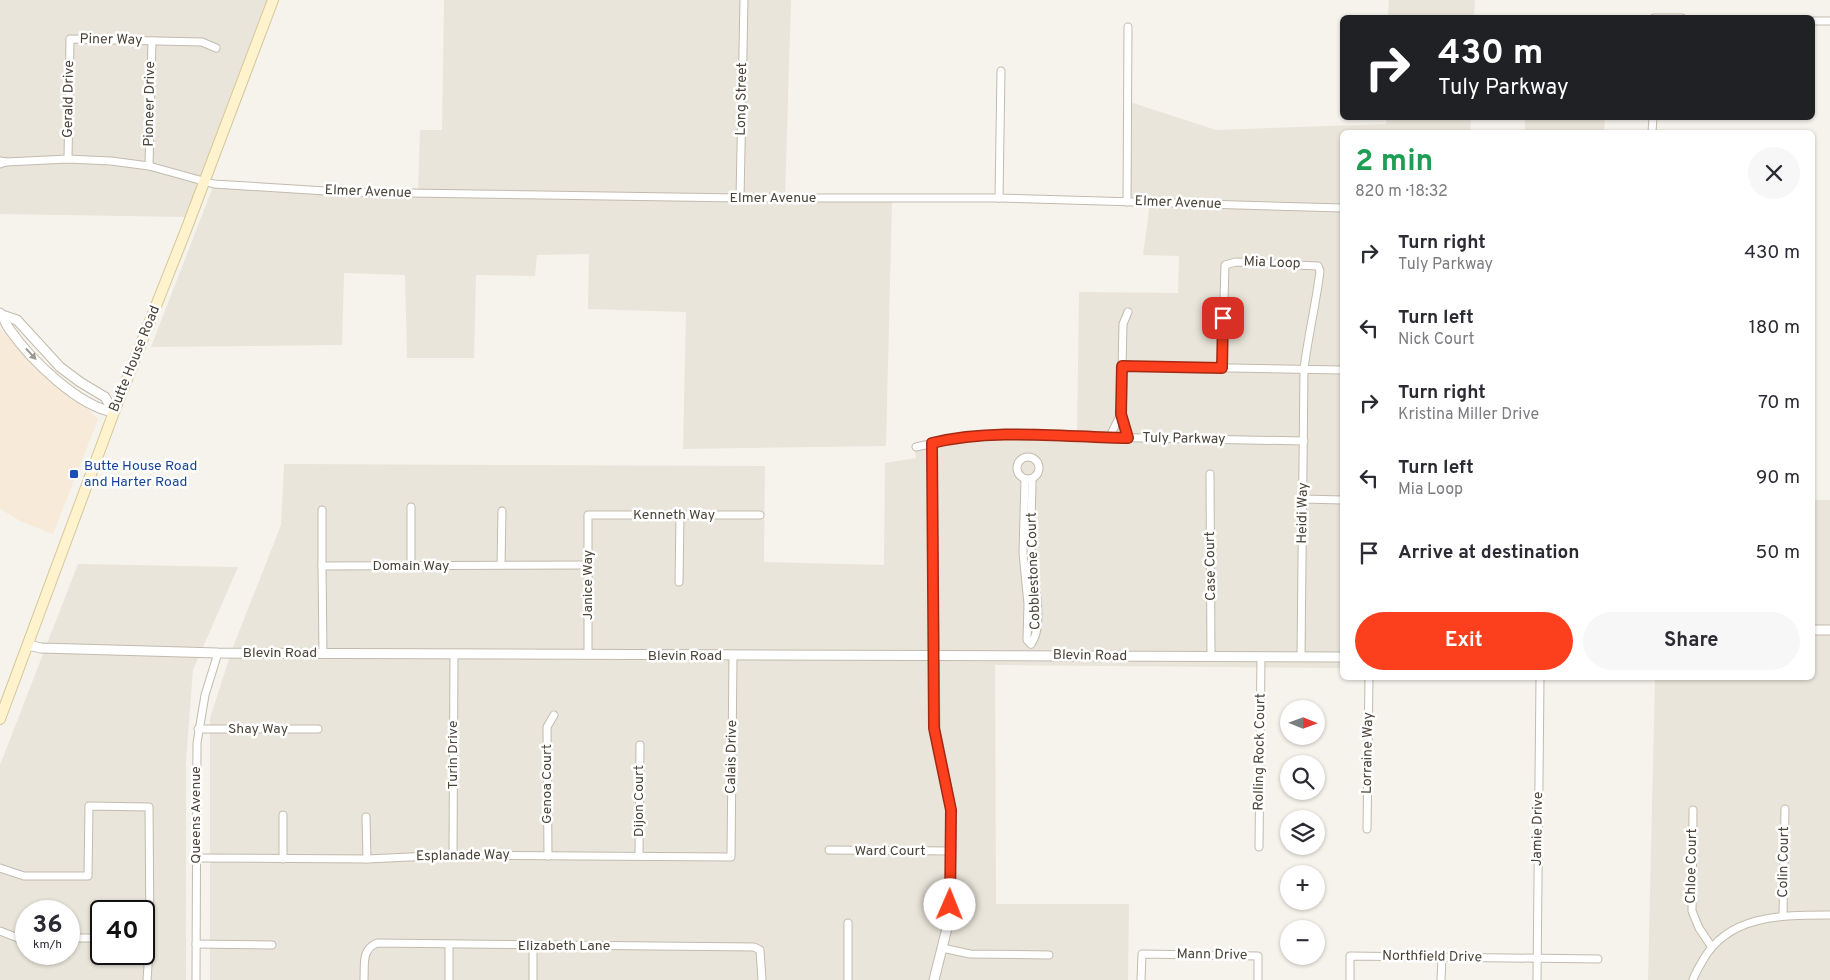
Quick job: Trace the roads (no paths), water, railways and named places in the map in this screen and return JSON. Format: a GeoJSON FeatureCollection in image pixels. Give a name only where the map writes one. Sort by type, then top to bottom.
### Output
{"type":"FeatureCollection","features":[{"type":"Feature","properties":{"kind":"main road","name":"Butte House Road"},"geometry":{"type":"LineString","coordinates":[[0,719],[114,412],[273,0]]}},
{"type":"Feature","properties":{"kind":"street","name":"Long Street"},"geometry":{"type":"LineString","coordinates":[[740,198],[744,0]]}},
{"type":"Feature","properties":{"kind":"street"},"geometry":{"type":"LineString","coordinates":[[1815,20],[1830,21]]}},
{"type":"Feature","properties":{"kind":"street"},"geometry":{"type":"LineString","coordinates":[[1126,202],[1128,27]]}},
{"type":"Feature","properties":{"kind":"street","name":"Piner Way"},"geometry":{"type":"LineString","coordinates":[[70,39],[202,42],[216,48]]}},
{"type":"Feature","properties":{"kind":"street","name":"Gerald Drive"},"geometry":{"type":"LineString","coordinates":[[68,160],[70,39]]}},
{"type":"Feature","properties":{"kind":"street","name":"Pioneer Drive"},"geometry":{"type":"LineString","coordinates":[[149,166],[152,41]]}},
{"type":"Feature","properties":{"kind":"street"},"geometry":{"type":"LineString","coordinates":[[999,198],[1001,71]]}},
{"type":"Feature","properties":{"kind":"street","name":"Elmer Avenue"},"geometry":{"type":"LineString","coordinates":[[2,162],[68,160],[149,166],[214,184],[342,192],[740,198],[999,198],[1340,208]]}},
{"type":"Feature","properties":{"kind":"street","name":"Mia Loop"},"geometry":{"type":"LineString","coordinates":[[1222,368],[1224,271],[1225,265],[1236,262],[1318,266],[1320,271],[1316,308],[1307,342],[1304,369]]}},
{"type":"Feature","properties":{"kind":"street"},"geometry":{"type":"LineString","coordinates":[[1128,312],[1123,324],[1121,414],[1128,438]]}},
{"type":"Feature","properties":{"kind":"street"},"geometry":{"type":"LineString","coordinates":[[1,314],[23,346],[49,372],[96,407],[114,412]]}},
{"type":"Feature","properties":{"kind":"street"},"geometry":{"type":"LineString","coordinates":[[1,314],[17,320],[60,367],[105,397],[114,412]]}},
{"type":"Feature","properties":{"kind":"street"},"geometry":{"type":"LineString","coordinates":[[1122,366],[1340,370]]}},
{"type":"Feature","properties":{"kind":"street","name":"Heidi Way"},"geometry":{"type":"LineString","coordinates":[[1301,657],[1304,369]]}},
{"type":"Feature","properties":{"kind":"street"},"geometry":{"type":"LineString","coordinates":[[1112,438],[1112,432],[1121,414]]}},
{"type":"Feature","properties":{"kind":"street","name":"Tuly Parkway"},"geometry":{"type":"LineString","coordinates":[[916,447],[956,438],[981,436],[1304,441]]}},
{"type":"Feature","properties":{"kind":"street"},"geometry":{"type":"LineString","coordinates":[[932,443],[934,728],[951,810],[950,916],[934,980]]}},
{"type":"Feature","properties":{"kind":"street","name":"Case Court"},"geometry":{"type":"LineString","coordinates":[[1210,474],[1211,657]]}},
{"type":"Feature","properties":{"kind":"street","name":"Cobblestone Court"},"geometry":{"type":"LineString","coordinates":[[1028,479],[1037,638],[1031,644],[1027,640],[1028,604],[1023,541],[1028,479]]}},
{"type":"Feature","properties":{"kind":"street"},"geometry":{"type":"LineString","coordinates":[[1303,500],[1340,500]]}},
{"type":"Feature","properties":{"kind":"street"},"geometry":{"type":"LineString","coordinates":[[411,566],[412,507]]}},
{"type":"Feature","properties":{"kind":"street"},"geometry":{"type":"LineString","coordinates":[[322,510],[323,654]]}},
{"type":"Feature","properties":{"kind":"street"},"geometry":{"type":"LineString","coordinates":[[501,565],[502,511]]}},
{"type":"Feature","properties":{"kind":"street","name":"Kenneth Way"},"geometry":{"type":"LineString","coordinates":[[588,514],[760,515]]}},
{"type":"Feature","properties":{"kind":"street","name":"Janice Way"},"geometry":{"type":"LineString","coordinates":[[588,514],[588,655]]}},
{"type":"Feature","properties":{"kind":"street"},"geometry":{"type":"LineString","coordinates":[[679,582],[680,515]]}},
{"type":"Feature","properties":{"kind":"street"},"geometry":{"type":"LineString","coordinates":[[1023,541],[1031,541]]}},
{"type":"Feature","properties":{"kind":"street","name":"Domain Way"},"geometry":{"type":"LineString","coordinates":[[322,566],[588,565]]}},
{"type":"Feature","properties":{"kind":"street"},"geometry":{"type":"LineString","coordinates":[[1028,604],[1036,603]]}},
{"type":"Feature","properties":{"kind":"street"},"geometry":{"type":"LineString","coordinates":[[1815,630],[1830,630]]}},
{"type":"Feature","properties":{"kind":"street","name":"Blevin Road"},"geometry":{"type":"LineString","coordinates":[[28,644],[41,648],[218,653],[733,656],[934,654],[1340,657]]}},
{"type":"Feature","properties":{"kind":"street"},"geometry":{"type":"LineString","coordinates":[[1031,644],[1032,655]]}},
{"type":"Feature","properties":{"kind":"street","name":"Queens Avenue"},"geometry":{"type":"LineString","coordinates":[[196,980],[195,858],[198,729],[205,695],[218,653]]}},
{"type":"Feature","properties":{"kind":"street","name":"Turin Drive"},"geometry":{"type":"LineString","coordinates":[[453,855],[454,654]]}},
{"type":"Feature","properties":{"kind":"street","name":"Calais Drive"},"geometry":{"type":"LineString","coordinates":[[731,857],[733,656]]}},
{"type":"Feature","properties":{"kind":"street","name":"Rolling Rock Court"},"geometry":{"type":"LineString","coordinates":[[1258,847],[1261,657]]}},
{"type":"Feature","properties":{"kind":"street","name":"Lorraine Way"},"geometry":{"type":"LineString","coordinates":[[1367,829],[1369,680]]}},
{"type":"Feature","properties":{"kind":"street","name":"Jamie Drive"},"geometry":{"type":"LineString","coordinates":[[1537,980],[1540,680]]}},
{"type":"Feature","properties":{"kind":"street","name":"Genoa Court"},"geometry":{"type":"LineString","coordinates":[[548,856],[547,727],[554,715]]}},
{"type":"Feature","properties":{"kind":"street","name":"Shay Way"},"geometry":{"type":"LineString","coordinates":[[198,729],[318,729]]}},
{"type":"Feature","properties":{"kind":"street","name":"Dijon Court"},"geometry":{"type":"LineString","coordinates":[[639,856],[640,745]]}},
{"type":"Feature","properties":{"kind":"street"},"geometry":{"type":"LineString","coordinates":[[0,868],[24,876],[88,876],[89,806],[149,807],[148,900]]}},
{"type":"Feature","properties":{"kind":"street","name":"Colin Court"},"geometry":{"type":"LineString","coordinates":[[1783,915],[1785,809]]}},
{"type":"Feature","properties":{"kind":"street","name":"Chloe Court"},"geometry":{"type":"LineString","coordinates":[[1693,810],[1692,911],[1699,928],[1711,946]]}},
{"type":"Feature","properties":{"kind":"street"},"geometry":{"type":"LineString","coordinates":[[283,815],[283,859]]}},
{"type":"Feature","properties":{"kind":"street"},"geometry":{"type":"LineString","coordinates":[[366,816],[367,859]]}},
{"type":"Feature","properties":{"kind":"street","name":"Ward Court"},"geometry":{"type":"LineString","coordinates":[[829,850],[951,851]]}},
{"type":"Feature","properties":{"kind":"street","name":"Esplanade Way"},"geometry":{"type":"LineString","coordinates":[[195,858],[367,859],[453,855],[731,857]]}},
{"type":"Feature","properties":{"kind":"street"},"geometry":{"type":"LineString","coordinates":[[1693,980],[1711,946],[1733,931],[1757,919],[1783,915],[1830,915]]}},
{"type":"Feature","properties":{"kind":"street"},"geometry":{"type":"LineString","coordinates":[[848,923],[848,980]]}},
{"type":"Feature","properties":{"kind":"street"},"geometry":{"type":"LineString","coordinates":[[0,931],[15,937]]}},
{"type":"Feature","properties":{"kind":"street","name":"Elizabeth Lane"},"geometry":{"type":"LineString","coordinates":[[364,980],[365,952],[368,947],[377,943],[754,948],[760,950],[762,980]]}},
{"type":"Feature","properties":{"kind":"street"},"geometry":{"type":"LineString","coordinates":[[196,944],[272,945]]}},
{"type":"Feature","properties":{"kind":"street"},"geometry":{"type":"LineString","coordinates":[[448,980],[449,945]]}},
{"type":"Feature","properties":{"kind":"street"},"geometry":{"type":"LineString","coordinates":[[533,946],[533,980]]}},
{"type":"Feature","properties":{"kind":"street"},"geometry":{"type":"LineString","coordinates":[[942,948],[970,954],[1049,955]]}},
{"type":"Feature","properties":{"kind":"street","name":"Mann Drive"},"geometry":{"type":"LineString","coordinates":[[1142,980],[1142,954],[1258,956],[1258,980]]}},
{"type":"Feature","properties":{"kind":"street","name":"Northfield Drive"},"geometry":{"type":"LineString","coordinates":[[1350,980],[1350,956],[1598,959]]}},
{"type":"Feature","properties":{"kind":"street"},"geometry":{"type":"LineString","coordinates":[[1441,980],[1442,957]]}},
{"type":"Feature","properties":{"kind":"street"},"geometry":{"type":"LineString","coordinates":[[147,965],[147,980]]}},
{"type":"Feature","properties":{"kind":"place","name":"Butte House Road and Harter Road"},"geometry":{"type":"Point","coordinates":[74,474]}}]}
